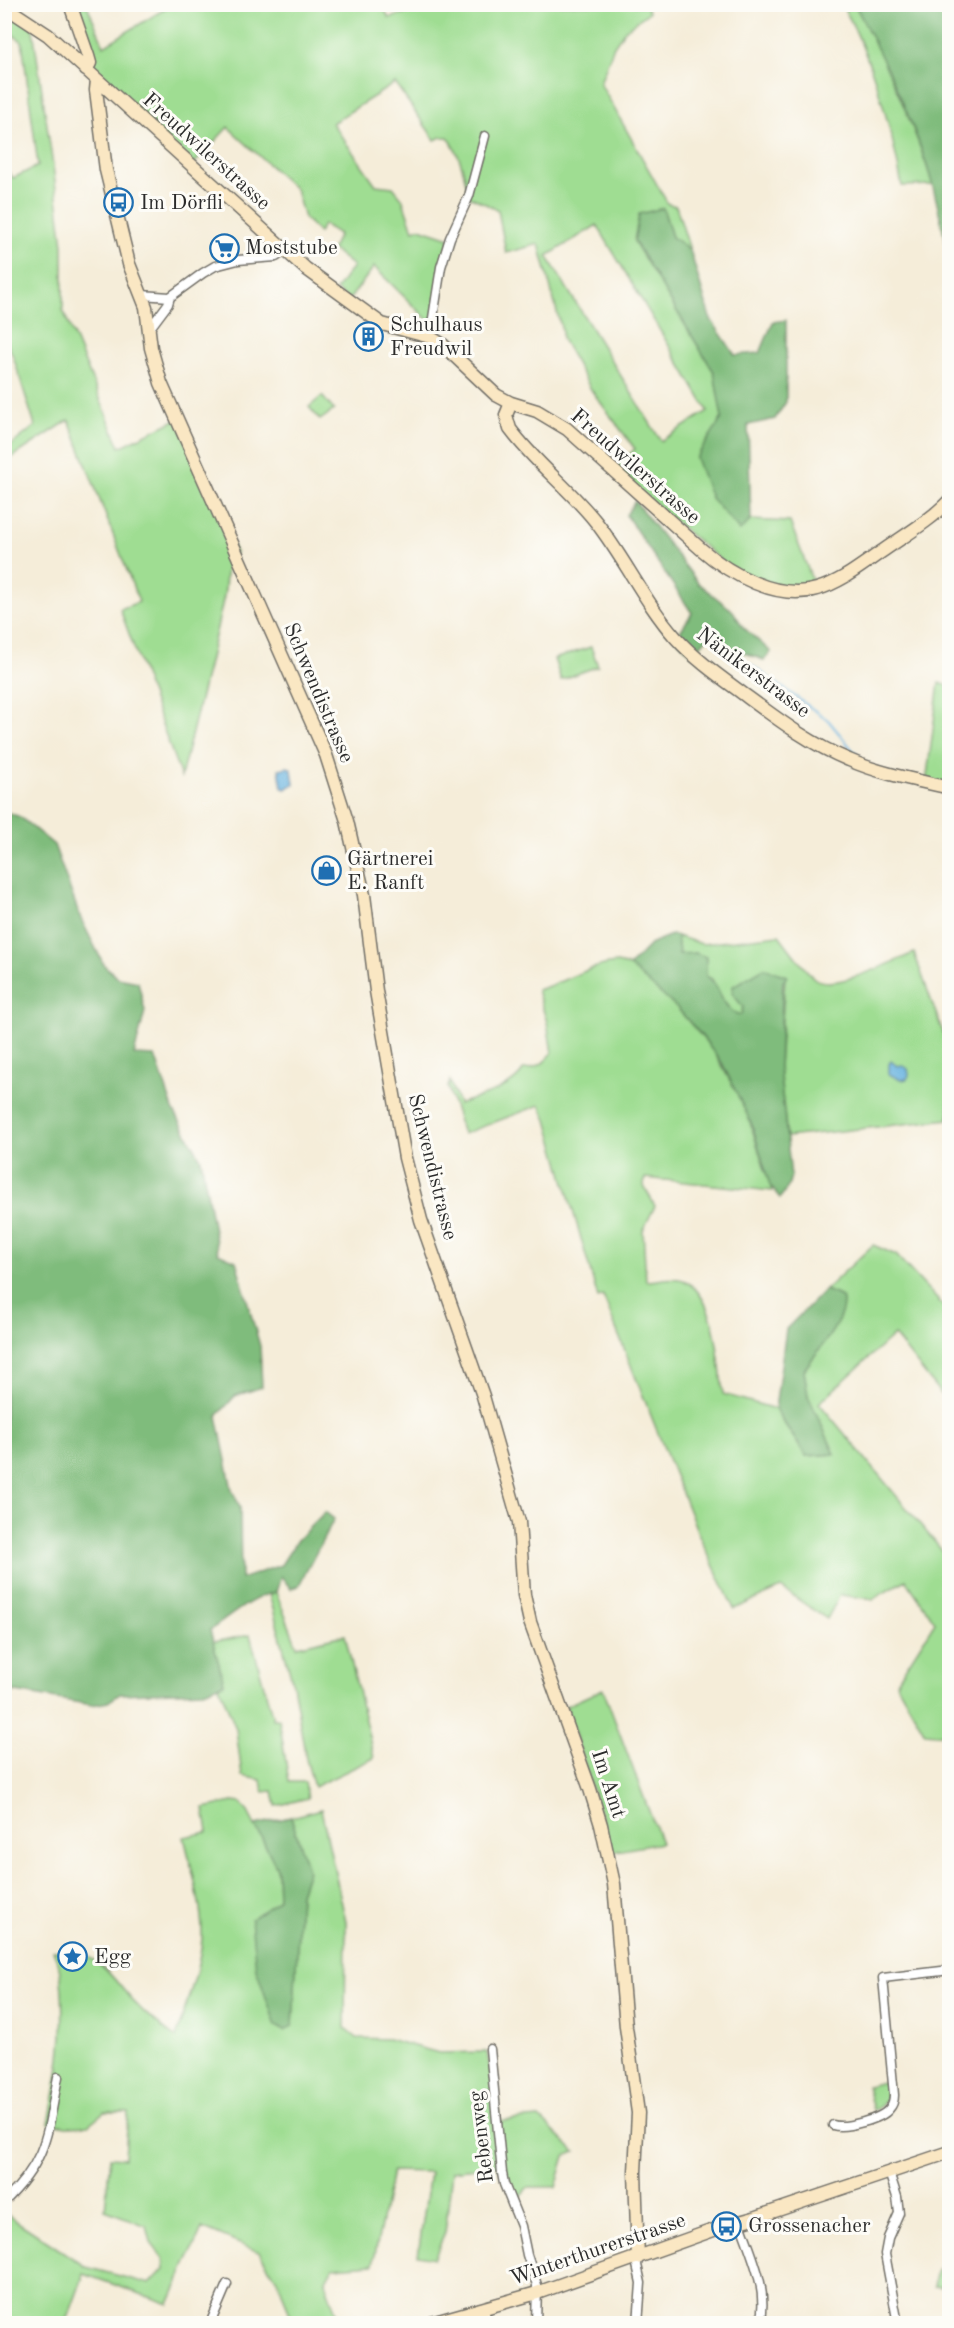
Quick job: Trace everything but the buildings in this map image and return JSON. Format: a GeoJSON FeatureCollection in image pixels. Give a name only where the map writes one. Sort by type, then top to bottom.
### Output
{"type":"FeatureCollection","features":[{"type":"Feature","properties":{"kind":"street"},"geometry":{"type":"LineString","coordinates":[[70,4],[90,63],[86,70]]}},
{"type":"Feature","properties":{"kind":"street","name":"Freudwilerstrasse"},"geometry":{"type":"LineString","coordinates":[[4,6],[32,23],[86,70],[285,251],[382,324],[430,337],[450,351],[496,395],[511,403],[537,411],[567,429],[722,567],[742,578],[766,586],[802,591],[816,590],[833,583],[921,525],[950,500]]}},
{"type":"Feature","properties":{"kind":"street","name":"Schwendistrasse"},"geometry":{"type":"LineString","coordinates":[[97,80],[96,90],[106,170],[129,264],[146,307],[151,348],[161,383],[326,755],[337,788],[360,875],[376,991],[405,1158],[421,1220],[463,1336]]}},
{"type":"Feature","properties":{"kind":"street"},"geometry":{"type":"LineString","coordinates":[[430,337],[441,267],[450,238],[469,196],[485,136]]}},
{"type":"Feature","properties":{"kind":"street"},"geometry":{"type":"LineString","coordinates":[[150,328],[168,304],[170,297],[215,266],[238,260],[276,257],[285,251]]}},
{"type":"Feature","properties":{"kind":"street"},"geometry":{"type":"LineString","coordinates":[[141,295],[170,297]]}},
{"type":"Feature","properties":{"kind":"street","name":"Nänikerstrasse"},"geometry":{"type":"LineString","coordinates":[[511,403],[506,415],[510,429],[590,513],[618,550],[657,614],[675,638],[693,655],[781,722],[815,743],[876,770],[950,788]]}},
{"type":"Feature","properties":{"kind":"street","name":"Im Amt"},"geometry":{"type":"LineString","coordinates":[[463,1336],[495,1436],[519,1522],[524,1595],[530,1622],[586,1779],[608,1855],[615,1902],[626,2027],[638,2113],[635,2172],[638,2258]]}},
{"type":"Feature","properties":{"kind":"street"},"geometry":{"type":"LineString","coordinates":[[833,2125],[841,2128],[867,2120],[886,2113],[892,2106],[894,2095],[883,1978],[950,1970]]}},
{"type":"Feature","properties":{"kind":"street","name":"Rebenweg"},"geometry":{"type":"LineString","coordinates":[[490,2049],[504,2184],[521,2226],[537,2285],[536,2324]]}},
{"type":"Feature","properties":{"kind":"street"},"geometry":{"type":"LineString","coordinates":[[4,2202],[29,2176],[42,2152],[58,2077]]}},
{"type":"Feature","properties":{"kind":"street","name":"Winterthurerstrasse"},"geometry":{"type":"LineString","coordinates":[[428,2324],[479,2308],[536,2296],[740,2222],[950,2152]]}},
{"type":"Feature","properties":{"kind":"street"},"geometry":{"type":"LineString","coordinates":[[889,2172],[897,2197],[899,2213],[888,2238],[885,2254],[898,2324]]}},
{"type":"Feature","properties":{"kind":"street"},"geometry":{"type":"LineString","coordinates":[[740,2222],[756,2264],[765,2307],[760,2324]]}},
{"type":"Feature","properties":{"kind":"street"},"geometry":{"type":"LineString","coordinates":[[638,2258],[637,2265],[641,2283],[639,2324]]}},
{"type":"Feature","properties":{"kind":"street"},"geometry":{"type":"LineString","coordinates":[[210,2324],[226,2284]]}},
{"type":"Feature","properties":{"kind":"street"},"geometry":{"type":"LineString","coordinates":[[479,2308],[491,2321]]}},
{"type":"Feature","properties":{"kind":"green space"},"geometry":{"type":"Polygon","coordinates":[[[70,5],[87,5],[104,46],[171,5],[382,5],[389,18],[431,5],[645,5],[649,12],[625,30],[614,46],[600,83],[668,204],[676,206],[690,250],[672,237],[663,208],[634,241],[714,372],[722,418],[696,458],[739,531],[751,520],[790,522],[816,590],[803,591],[742,578],[612,469],[635,449],[592,391],[562,339],[562,331],[539,244],[506,253],[498,210],[469,196],[459,158],[448,137],[435,140],[395,83],[332,123],[376,185],[393,187],[402,198],[413,230],[420,228],[450,238],[432,324],[374,267],[349,300],[336,290],[353,266],[332,249],[339,234],[323,224],[319,233],[304,218],[296,190],[228,127],[192,166],[100,79],[88,56],[70,5]],[[597,225],[547,256],[661,441],[708,411],[597,225]]]}},
{"type":"Feature","properties":{"kind":"green space"},"geometry":{"type":"Polygon","coordinates":[[[842,5],[855,5],[908,116],[933,185],[902,186],[879,93],[862,46],[842,5]]]}},
{"type":"Feature","properties":{"kind":"green space"},"geometry":{"type":"Polygon","coordinates":[[[855,5],[949,5],[949,259],[932,184],[918,140],[893,81],[855,5]]]}},
{"type":"Feature","properties":{"kind":"green space"},"geometry":{"type":"Polygon","coordinates":[[[5,6],[32,23],[63,245],[63,310],[120,447],[177,419],[236,553],[227,567],[219,619],[181,777],[120,609],[139,602],[69,420],[5,462],[5,450],[35,426],[13,356],[5,339],[4,167],[13,178],[38,166],[22,41],[5,30],[5,6]]]}},
{"type":"Feature","properties":{"kind":"green space"},"geometry":{"type":"Polygon","coordinates":[[[663,208],[672,237],[690,250],[710,318],[735,355],[760,353],[773,322],[786,320],[786,402],[775,419],[748,425],[751,520],[740,531],[711,498],[696,458],[722,418],[714,372],[634,241],[639,214],[663,208]]]}},
{"type":"Feature","properties":{"kind":"green space"},"geometry":{"type":"Polygon","coordinates":[[[322,396],[334,410],[320,420],[309,407],[322,396]]]}},
{"type":"Feature","properties":{"kind":"green space"},"geometry":{"type":"Polygon","coordinates":[[[635,501],[699,584],[733,611],[743,627],[771,652],[764,660],[723,645],[710,635],[692,655],[676,638],[692,613],[626,515],[635,501]]]}},
{"type":"Feature","properties":{"kind":"green space"},"geometry":{"type":"Polygon","coordinates":[[[591,647],[598,666],[561,680],[554,659],[591,647]]]}},
{"type":"Feature","properties":{"kind":"green space"},"geometry":{"type":"Polygon","coordinates":[[[939,683],[949,686],[949,788],[926,783],[939,683]]]}},
{"type":"Feature","properties":{"kind":"green space"},"geometry":{"type":"Polygon","coordinates":[[[9,813],[20,817],[54,845],[81,919],[104,965],[118,978],[138,982],[145,1011],[134,1055],[155,1056],[173,1109],[201,1159],[218,1253],[236,1261],[260,1346],[262,1387],[235,1396],[217,1416],[232,1490],[240,1507],[241,1579],[281,1565],[297,1540],[325,1512],[334,1519],[299,1585],[291,1589],[281,1576],[276,1592],[258,1598],[210,1630],[224,1683],[204,1691],[120,1694],[108,1702],[92,1705],[5,1690],[4,814],[9,813]]]}},
{"type":"Feature","properties":{"kind":"green space"},"geometry":{"type":"Polygon","coordinates":[[[671,935],[677,936],[679,954],[696,953],[706,957],[706,976],[734,1013],[741,1015],[743,1007],[732,993],[733,986],[764,968],[787,976],[783,982],[779,1067],[791,1176],[788,1187],[780,1198],[770,1186],[752,1125],[722,1063],[678,1009],[629,966],[652,943],[671,935]]]}},
{"type":"Feature","properties":{"kind":"green space"},"geometry":{"type":"Polygon","coordinates":[[[779,935],[809,973],[822,982],[848,979],[914,953],[949,1049],[949,1119],[787,1137],[779,1067],[785,978],[732,993],[743,1006],[741,1015],[734,1013],[721,999],[712,979],[706,976],[696,953],[679,955],[677,936],[702,944],[779,935]]]}},
{"type":"Feature","properties":{"kind":"green space"},"geometry":{"type":"Polygon","coordinates":[[[617,963],[629,966],[653,986],[678,1009],[713,1050],[746,1110],[772,1191],[645,1178],[644,1186],[655,1206],[643,1230],[646,1281],[678,1279],[687,1282],[697,1291],[711,1317],[718,1349],[723,1394],[775,1409],[806,1456],[835,1454],[808,1396],[804,1370],[830,1335],[843,1305],[842,1297],[825,1290],[873,1245],[896,1255],[949,1312],[949,1404],[894,1335],[819,1403],[949,1559],[949,1735],[925,1733],[896,1683],[935,1622],[906,1580],[873,1599],[840,1595],[827,1619],[781,1588],[734,1609],[698,1533],[603,1296],[598,1298],[547,1120],[540,1105],[463,1134],[448,1087],[450,1081],[459,1104],[503,1087],[524,1069],[536,1067],[552,1053],[547,1022],[537,990],[596,967],[617,963]]]}},
{"type":"Feature","properties":{"kind":"green space"},"geometry":{"type":"Polygon","coordinates":[[[825,1290],[842,1297],[841,1315],[830,1335],[804,1370],[808,1396],[835,1454],[806,1456],[775,1409],[786,1329],[825,1290]]]}},
{"type":"Feature","properties":{"kind":"green space"},"geometry":{"type":"Polygon","coordinates":[[[276,1592],[297,1646],[345,1635],[374,1758],[314,1787],[306,1759],[293,1684],[269,1594],[276,1592]]]}},
{"type":"Feature","properties":{"kind":"green space"},"geometry":{"type":"Polygon","coordinates":[[[250,1635],[273,1719],[279,1719],[289,1782],[305,1782],[308,1798],[276,1806],[273,1791],[263,1792],[261,1780],[242,1776],[236,1729],[219,1686],[224,1683],[212,1642],[250,1635]]]}},
{"type":"Feature","properties":{"kind":"green space"},"geometry":{"type":"Polygon","coordinates":[[[603,1689],[661,1843],[612,1852],[566,1706],[603,1689]]]}},
{"type":"Feature","properties":{"kind":"green space"},"geometry":{"type":"Polygon","coordinates":[[[232,1802],[241,1803],[248,1812],[277,1868],[278,1900],[293,2025],[300,1894],[308,1870],[291,1817],[321,1809],[346,1922],[345,2028],[357,2038],[388,2039],[439,2053],[487,2052],[500,2121],[540,2118],[575,2152],[565,2156],[556,2187],[528,2187],[516,2201],[497,2165],[452,2171],[445,2233],[434,2258],[418,2255],[430,2172],[392,2171],[373,2264],[333,2267],[325,2282],[340,2323],[293,2323],[279,2283],[259,2252],[202,2228],[169,2304],[84,2274],[66,2323],[5,2323],[4,2213],[86,2267],[150,2284],[164,2269],[163,2258],[151,2243],[147,2226],[105,2210],[110,2157],[125,2158],[128,2112],[104,2112],[88,2125],[66,2126],[49,2123],[58,2074],[63,2026],[61,1976],[53,1951],[80,1954],[100,1964],[143,2011],[176,2038],[195,1976],[202,1938],[199,1900],[184,1837],[208,1832],[204,1808],[232,1802]]]}},
{"type":"Feature","properties":{"kind":"green space"},"geometry":{"type":"Polygon","coordinates":[[[291,1817],[308,1870],[300,1894],[293,2025],[285,2031],[276,2026],[256,1969],[251,1919],[278,1900],[277,1868],[255,1825],[291,1817]]]}},
{"type":"Feature","properties":{"kind":"green space"},"geometry":{"type":"Polygon","coordinates":[[[887,2081],[886,2101],[873,2110],[867,2086],[887,2081]]]}},
{"type":"Feature","properties":{"kind":"green space"},"geometry":{"type":"Polygon","coordinates":[[[940,2261],[949,2261],[949,2288],[934,2286],[940,2261]]]}},
{"type":"Feature","properties":{"kind":"water"},"geometry":{"type":"Polygon","coordinates":[[[288,767],[292,770],[294,784],[285,789],[282,787],[279,769],[288,767]]]}},
{"type":"Feature","properties":{"kind":"water"},"geometry":{"type":"Polygon","coordinates":[[[891,1061],[897,1066],[902,1065],[908,1069],[907,1079],[901,1080],[889,1074],[891,1061]]]}},
{"type":"Feature","properties":{"kind":"waterway"},"geometry":{"type":"LineString","coordinates":[[723,645],[828,720],[860,759]]}},
{"type":"Feature","properties":{"kind":"place","name":"Im Dörfli"},"geometry":{"type":"Point","coordinates":[119,203]}},
{"type":"Feature","properties":{"kind":"place","name":"Moststube"},"geometry":{"type":"Point","coordinates":[224,248]}},
{"type":"Feature","properties":{"kind":"place","name":"Schulhaus Freudwil"},"geometry":{"type":"Point","coordinates":[369,337]}},
{"type":"Feature","properties":{"kind":"place","name":"Gärtnerei E. Ranft"},"geometry":{"type":"Point","coordinates":[326,871]}},
{"type":"Feature","properties":{"kind":"place","name":"Egg"},"geometry":{"type":"Point","coordinates":[73,1957]}},
{"type":"Feature","properties":{"kind":"place","name":"Grossenacher"},"geometry":{"type":"Point","coordinates":[727,2226]}}]}
